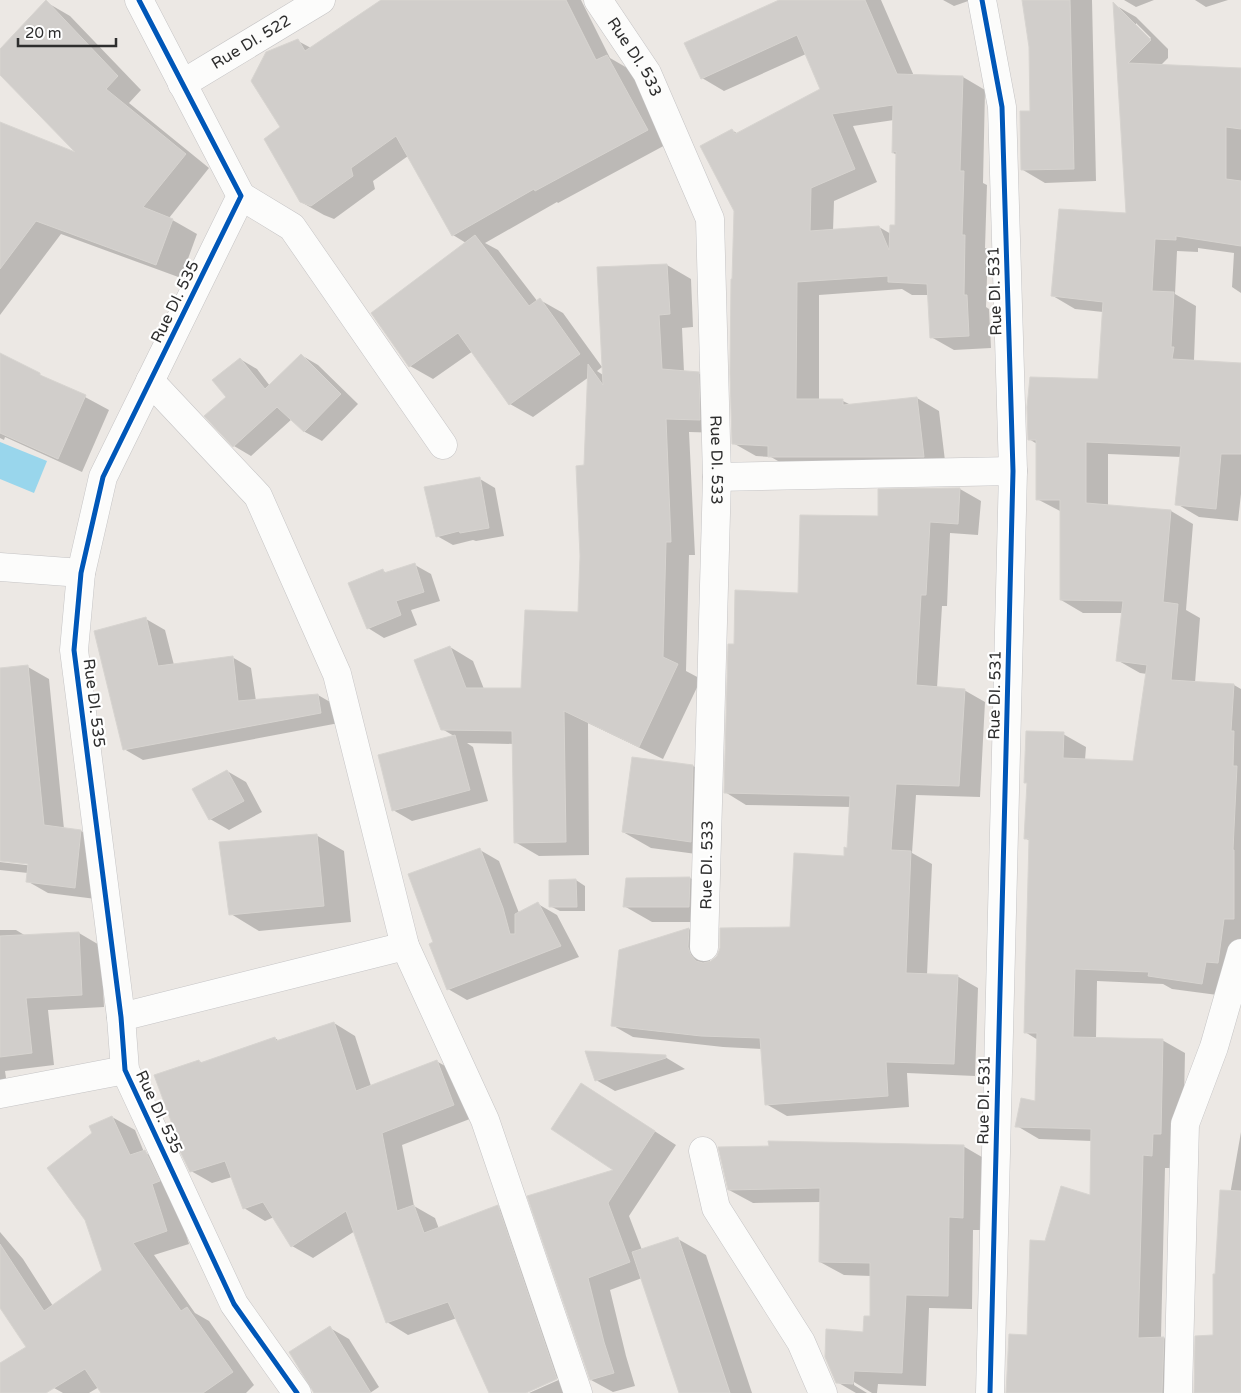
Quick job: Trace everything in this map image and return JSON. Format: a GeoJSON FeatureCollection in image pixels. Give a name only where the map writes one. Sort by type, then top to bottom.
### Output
{"type":"FeatureCollection","features":[{"type":"Feature","properties":{"kind":"street"},"geometry":{"type":"LineString","coordinates":[[139,0],[241,196],[292,227],[443,444]]}},
{"type":"Feature","properties":{"kind":"street","name":"Rue DI. 522"},"geometry":{"type":"LineString","coordinates":[[182,84],[321,0]]}},
{"type":"Feature","properties":{"kind":"street","name":"Rue DI. 533"},"geometry":{"type":"LineString","coordinates":[[598,0],[647,73],[710,219],[716,477],[704,948]]}},
{"type":"Feature","properties":{"kind":"street","name":"Rue DI. 531"},"geometry":{"type":"LineString","coordinates":[[982,0],[1002,107],[1013,471],[990,1393]]}},
{"type":"Feature","properties":{"kind":"street","name":"Rue DI. 535"},"geometry":{"type":"LineString","coordinates":[[241,196],[103,477],[81,573],[74,650],[121,1017],[125,1070],[234,1304],[297,1393]]}},
{"type":"Feature","properties":{"kind":"street"},"geometry":{"type":"LineString","coordinates":[[150,381],[258,496],[337,674],[405,946],[485,1120],[578,1393]]}},
{"type":"Feature","properties":{"kind":"street"},"geometry":{"type":"LineString","coordinates":[[716,477],[1013,471]]}},
{"type":"Feature","properties":{"kind":"street"},"geometry":{"type":"LineString","coordinates":[[0,567],[81,573]]}},
{"type":"Feature","properties":{"kind":"street"},"geometry":{"type":"LineString","coordinates":[[121,1017],[405,946]]}},
{"type":"Feature","properties":{"kind":"street"},"geometry":{"type":"LineString","coordinates":[[1178,1393],[1185,1124],[1214,1047],[1241,953]]}},
{"type":"Feature","properties":{"kind":"street"},"geometry":{"type":"LineString","coordinates":[[0,1094],[125,1070]]}},
{"type":"Feature","properties":{"kind":"street"},"geometry":{"type":"LineString","coordinates":[[703,1151],[716,1208],[801,1342],[823,1393]]}},
{"type":"Feature","properties":{"kind":"water"},"geometry":{"type":"Polygon","coordinates":[[[0,442],[47,461],[34,493],[0,479],[0,442]]]}},
{"type":"Feature","properties":{"kind":"building"},"geometry":{"type":"Polygon","coordinates":[[[46,0],[118,76],[106,89],[186,154],[143,207],[173,219],[156,265],[36,221],[0,269],[0,122],[75,152],[0,75],[0,49],[46,0]]]}},
{"type":"Feature","properties":{"kind":"building"},"geometry":{"type":"Polygon","coordinates":[[[381,0],[566,0],[596,60],[607,55],[648,130],[535,191],[534,189],[452,236],[396,136],[351,168],[353,176],[311,206],[300,202],[264,139],[280,127],[251,81],[266,52],[298,39],[305,51],[381,0]]]}},
{"type":"Feature","properties":{"kind":"building"},"geometry":{"type":"Polygon","coordinates":[[[779,0],[865,0],[897,74],[963,76],[960,171],[964,171],[962,235],[965,235],[964,295],[967,295],[969,336],[930,338],[927,284],[888,282],[888,276],[797,282],[796,399],[843,399],[843,405],[917,397],[924,457],[768,457],[768,446],[732,444],[730,373],[734,211],[700,146],[732,129],[735,134],[820,89],[797,35],[701,79],[684,43],[779,0]],[[893,105],[832,114],[855,169],[811,188],[810,231],[879,226],[889,250],[890,225],[895,225],[896,151],[892,153],[893,105]]]}},
{"type":"Feature","properties":{"kind":"building"},"geometry":{"type":"Polygon","coordinates":[[[1022,0],[1070,0],[1074,169],[1021,170],[1020,111],[1030,111],[1029,47],[1022,0]]]}},
{"type":"Feature","properties":{"kind":"building"},"geometry":{"type":"Polygon","coordinates":[[[1113,2],[1151,40],[1128,63],[1241,68],[1241,129],[1226,127],[1226,179],[1241,181],[1241,246],[1176,236],[1176,240],[1155,239],[1152,291],[1174,292],[1171,347],[1174,347],[1172,359],[1241,363],[1241,454],[1221,454],[1216,509],[1175,505],[1181,446],[1086,442],[1086,503],[1171,510],[1163,602],[1178,604],[1171,680],[1234,684],[1231,731],[1234,731],[1233,766],[1237,766],[1233,850],[1234,919],[1224,919],[1218,963],[1206,962],[1202,984],[1148,976],[1149,972],[1075,969],[1073,1037],[1163,1039],[1161,1134],[1153,1134],[1152,1156],[1143,1155],[1138,1338],[1164,1337],[1162,1393],[1006,1393],[1009,1334],[1027,1335],[1030,1240],[1045,1241],[1061,1186],[1090,1195],[1091,1129],[1015,1127],[1021,1098],[1035,1101],[1037,1033],[1024,1033],[1029,839],[1024,839],[1027,783],[1024,783],[1026,731],[1064,732],[1063,758],[1133,761],[1147,665],[1116,661],[1123,601],[1060,600],[1060,500],[1036,500],[1036,440],[1028,440],[1027,407],[1030,377],[1098,379],[1103,302],[1051,296],[1059,209],[1126,213],[1113,2]]]}},
{"type":"Feature","properties":{"kind":"building"},"geometry":{"type":"Polygon","coordinates":[[[475,235],[529,306],[540,298],[580,354],[509,405],[458,333],[409,367],[371,313],[475,235]]]}},
{"type":"Feature","properties":{"kind":"building"},"geometry":{"type":"Polygon","coordinates":[[[667,264],[670,314],[659,315],[662,369],[699,372],[700,420],[666,419],[671,542],[666,542],[663,657],[678,664],[639,747],[564,711],[566,842],[514,843],[512,731],[441,730],[414,660],[450,646],[466,688],[521,688],[525,610],[578,612],[580,556],[576,466],[584,465],[588,364],[603,385],[597,267],[667,264]]]}},
{"type":"Feature","properties":{"kind":"building"},"geometry":{"type":"Polygon","coordinates":[[[0,353],[40,373],[40,375],[86,395],[58,459],[0,433],[0,353]]]}},
{"type":"Feature","properties":{"kind":"building"},"geometry":{"type":"Polygon","coordinates":[[[301,354],[341,394],[304,432],[277,407],[233,447],[204,416],[226,397],[212,380],[240,358],[265,389],[301,354]]]}},
{"type":"Feature","properties":{"kind":"building"},"geometry":{"type":"Polygon","coordinates":[[[480,477],[489,528],[460,533],[459,531],[436,537],[424,487],[480,477]]]}},
{"type":"Feature","properties":{"kind":"building"},"geometry":{"type":"Polygon","coordinates":[[[960,488],[958,524],[930,522],[926,595],[921,595],[916,685],[965,689],[959,786],[896,784],[891,850],[911,851],[906,973],[958,975],[954,1064],[886,1062],[888,1096],[765,1105],[760,1038],[701,1036],[611,1026],[619,950],[689,928],[688,947],[691,955],[696,961],[703,963],[711,961],[717,956],[720,948],[720,928],[790,927],[794,853],[844,856],[844,847],[847,848],[850,796],[724,793],[728,644],[734,644],[735,590],[798,593],[800,515],[878,516],[878,489],[960,488]]]}},
{"type":"Feature","properties":{"kind":"building"},"geometry":{"type":"Polygon","coordinates":[[[415,563],[424,592],[396,601],[401,615],[367,629],[348,583],[383,569],[384,573],[415,563]]]}},
{"type":"Feature","properties":{"kind":"building"},"geometry":{"type":"Polygon","coordinates":[[[146,617],[158,666],[233,656],[238,701],[318,694],[321,713],[123,750],[94,631],[146,617]]]}},
{"type":"Feature","properties":{"kind":"building"},"geometry":{"type":"Polygon","coordinates":[[[28,665],[44,825],[81,830],[75,888],[26,882],[28,864],[0,861],[0,668],[28,665]]]}},
{"type":"Feature","properties":{"kind":"building"},"geometry":{"type":"Polygon","coordinates":[[[455,735],[470,790],[392,811],[378,755],[455,735]]]}},
{"type":"Feature","properties":{"kind":"building"},"geometry":{"type":"Polygon","coordinates":[[[632,757],[693,765],[691,842],[622,832],[632,757]]]}},
{"type":"Feature","properties":{"kind":"building"},"geometry":{"type":"Polygon","coordinates":[[[227,770],[244,801],[209,820],[192,789],[227,770]]]}},
{"type":"Feature","properties":{"kind":"building"},"geometry":{"type":"Polygon","coordinates":[[[317,834],[324,906],[229,915],[219,842],[317,834]]]}},
{"type":"Feature","properties":{"kind":"building"},"geometry":{"type":"Polygon","coordinates":[[[480,848],[503,908],[510,934],[515,934],[515,914],[538,902],[561,946],[447,990],[429,944],[433,942],[408,874],[480,848]]]}},
{"type":"Feature","properties":{"kind":"building"},"geometry":{"type":"Polygon","coordinates":[[[690,877],[689,907],[623,907],[626,878],[690,877]]]}},
{"type":"Feature","properties":{"kind":"building"},"geometry":{"type":"Polygon","coordinates":[[[576,879],[577,907],[549,907],[549,880],[576,879]]]}},
{"type":"Feature","properties":{"kind":"building"},"geometry":{"type":"Polygon","coordinates":[[[79,932],[82,995],[26,998],[32,1053],[0,1057],[0,936],[79,932]]]}},
{"type":"Feature","properties":{"kind":"building"},"geometry":{"type":"Polygon","coordinates":[[[334,1022],[356,1091],[437,1060],[454,1105],[382,1133],[397,1211],[414,1205],[424,1233],[498,1205],[557,1379],[526,1393],[489,1393],[448,1302],[386,1323],[346,1211],[291,1247],[263,1202],[243,1209],[225,1161],[190,1172],[175,1141],[178,1140],[154,1075],[199,1060],[200,1063],[275,1037],[276,1041],[334,1022]]]}},
{"type":"Feature","properties":{"kind":"building"},"geometry":{"type":"Polygon","coordinates":[[[585,1051],[666,1055],[666,1058],[595,1081],[585,1051]]]}},
{"type":"Feature","properties":{"kind":"building"},"geometry":{"type":"Polygon","coordinates":[[[581,1083],[655,1131],[608,1203],[630,1262],[588,1278],[614,1373],[590,1380],[527,1196],[613,1170],[551,1129],[581,1083]]]}},
{"type":"Feature","properties":{"kind":"building"},"geometry":{"type":"Polygon","coordinates":[[[112,1116],[130,1155],[145,1150],[160,1181],[152,1184],[167,1231],[133,1243],[181,1311],[187,1307],[233,1372],[203,1393],[101,1393],[85,1369],[46,1393],[0,1393],[0,1363],[26,1347],[0,1308],[0,1244],[44,1311],[102,1270],[85,1220],[47,1168],[92,1133],[89,1126],[112,1116]]]}},
{"type":"Feature","properties":{"kind":"building"},"geometry":{"type":"Polygon","coordinates":[[[768,1141],[964,1145],[963,1218],[949,1217],[948,1296],[906,1295],[902,1373],[854,1371],[853,1384],[836,1383],[825,1357],[826,1329],[863,1332],[864,1316],[870,1316],[870,1263],[819,1262],[820,1188],[728,1190],[718,1147],[769,1146],[768,1141]]]}},
{"type":"Feature","properties":{"kind":"building"},"geometry":{"type":"Polygon","coordinates":[[[1220,1190],[1241,1191],[1241,1393],[1194,1393],[1195,1336],[1213,1335],[1213,1274],[1215,1274],[1220,1190]]]}},
{"type":"Feature","properties":{"kind":"building"},"geometry":{"type":"Polygon","coordinates":[[[678,1237],[730,1393],[679,1393],[632,1252],[678,1237]]]}},
{"type":"Feature","properties":{"kind":"building"},"geometry":{"type":"Polygon","coordinates":[[[330,1326],[371,1393],[314,1393],[289,1352],[330,1326]]]}},
{"type":"Feature","properties":{"kind":"cycle path"},"geometry":{"type":"LineString","coordinates":[[139,0],[241,196],[103,477],[81,573],[74,650],[121,1017],[125,1070],[234,1304],[297,1393]]}},
{"type":"Feature","properties":{"kind":"cycle path"},"geometry":{"type":"LineString","coordinates":[[982,0],[1002,107],[1013,471],[990,1393]]}}]}
